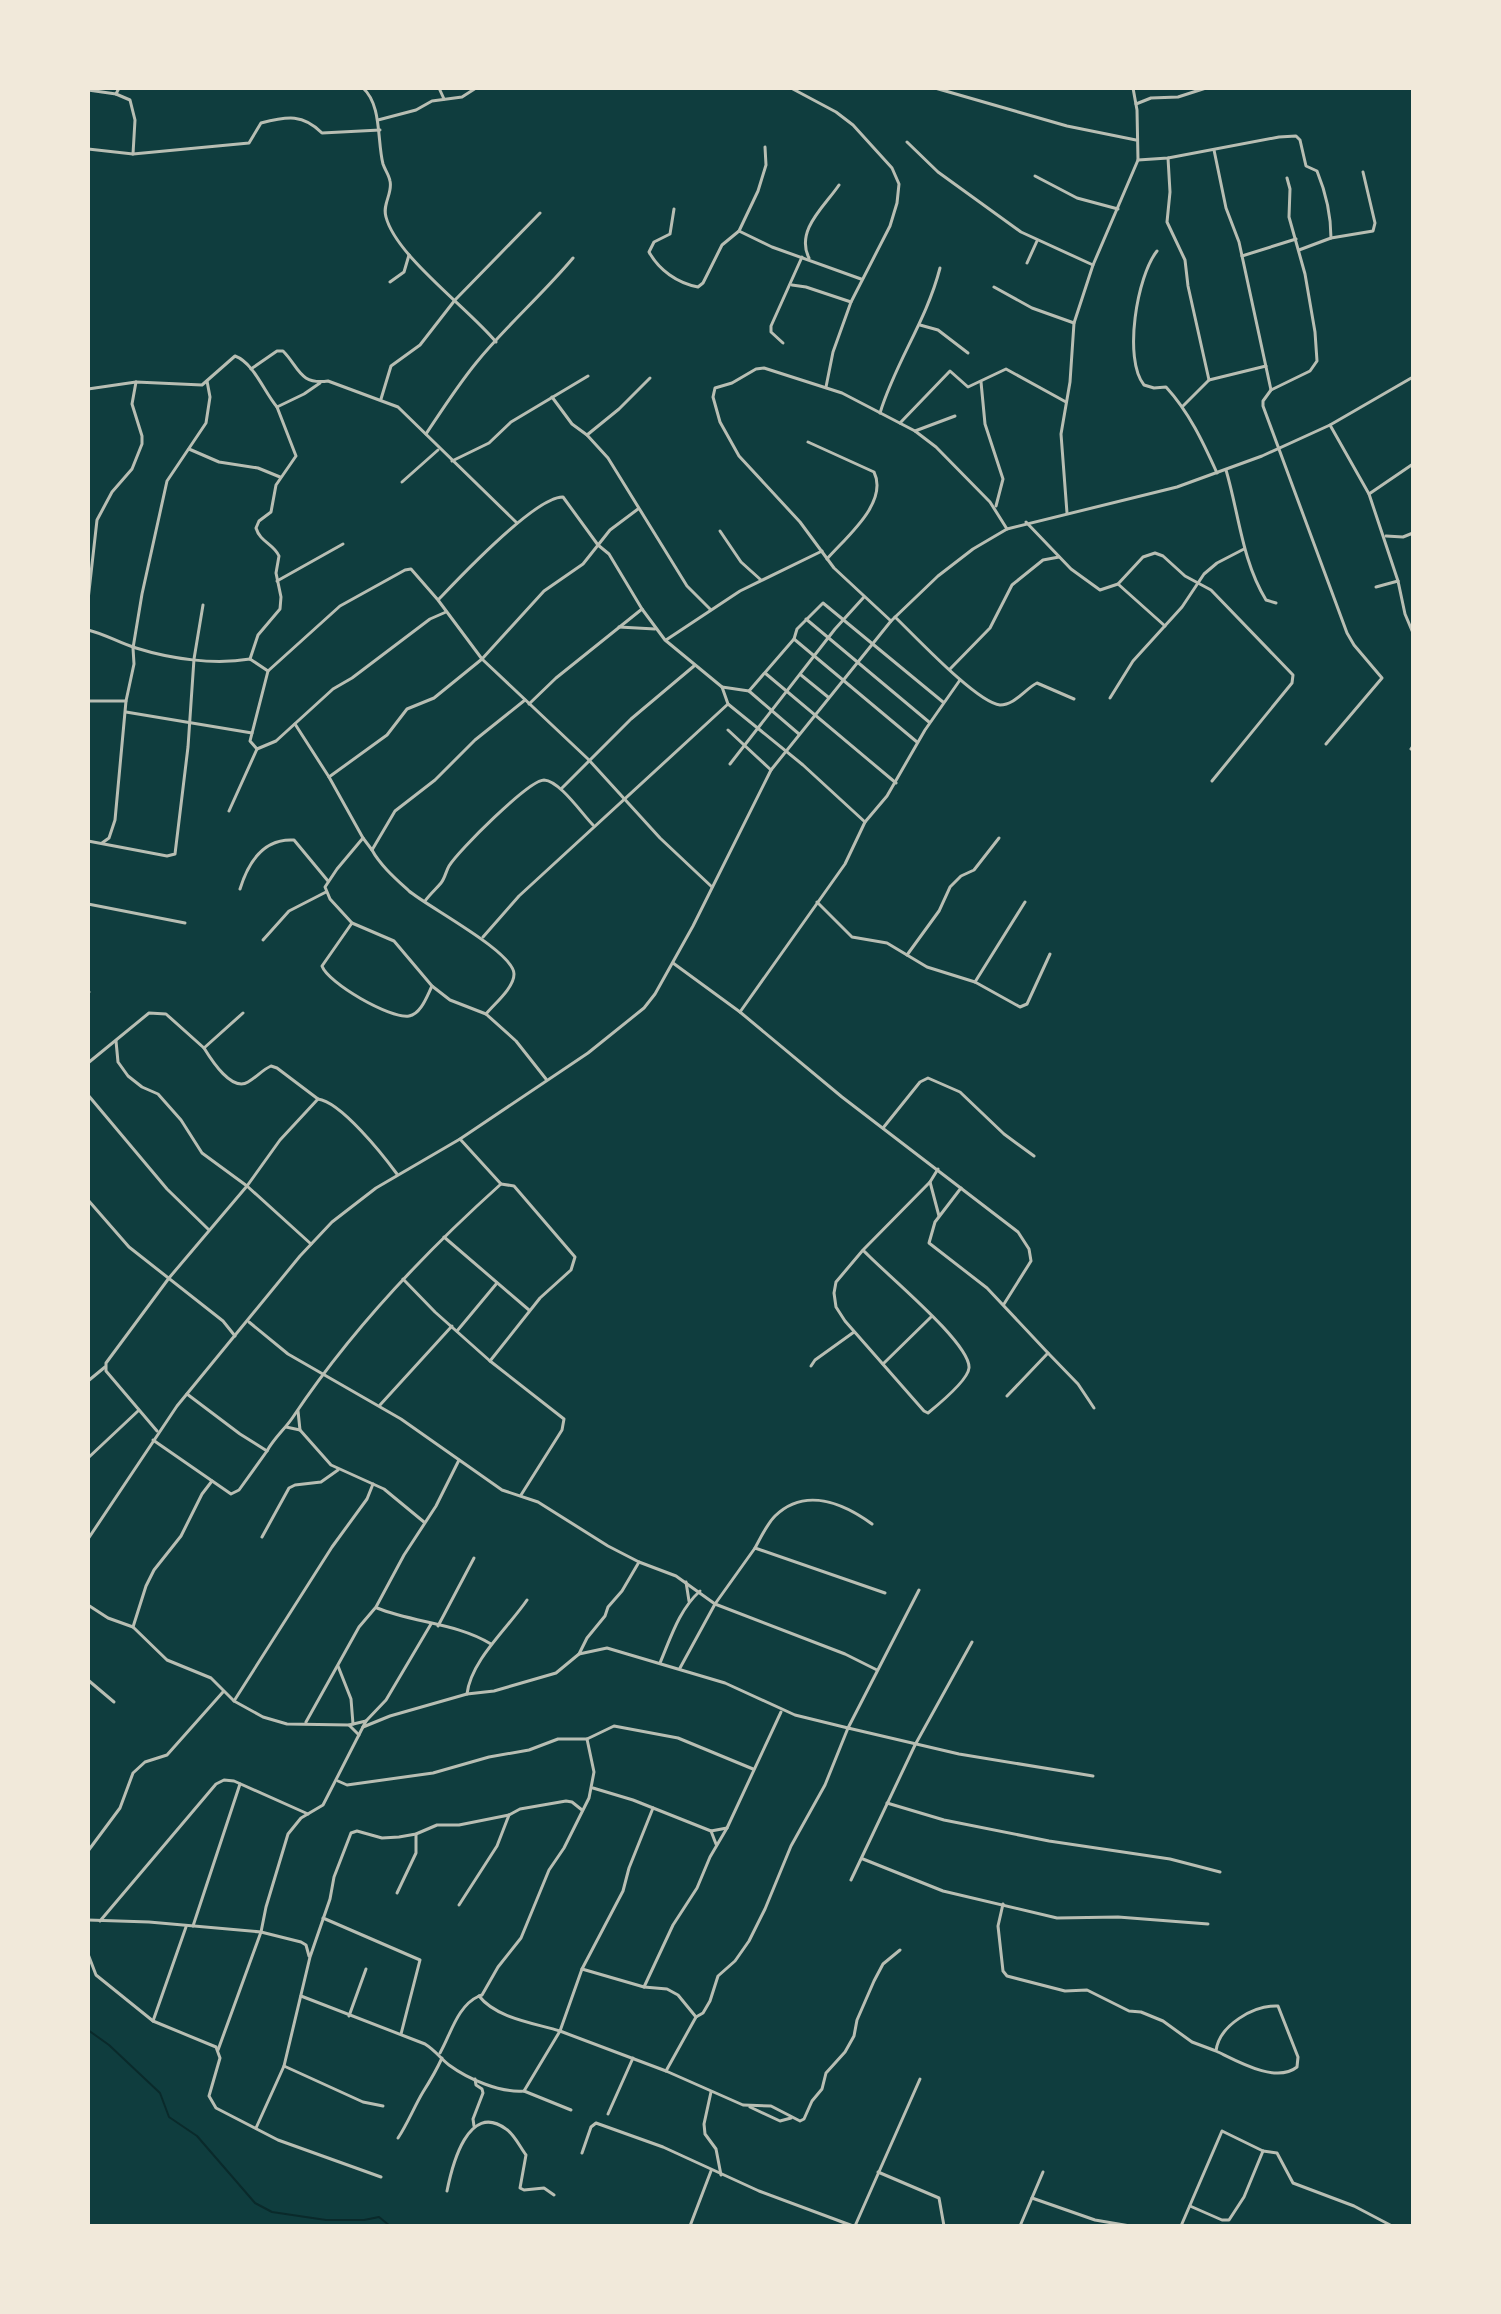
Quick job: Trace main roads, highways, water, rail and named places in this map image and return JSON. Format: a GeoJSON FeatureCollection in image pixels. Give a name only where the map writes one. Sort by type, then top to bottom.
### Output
{"type":"FeatureCollection","features":[{"type":"Feature","properties":{"kind":"waterway"},"geometry":{"type":"LineString","coordinates":[[88,2030],[109,2045],[160,2093],[169,2117],[197,2136],[255,2203],[272,2212],[326,2220],[379,2217],[390,2226]]}}]}
